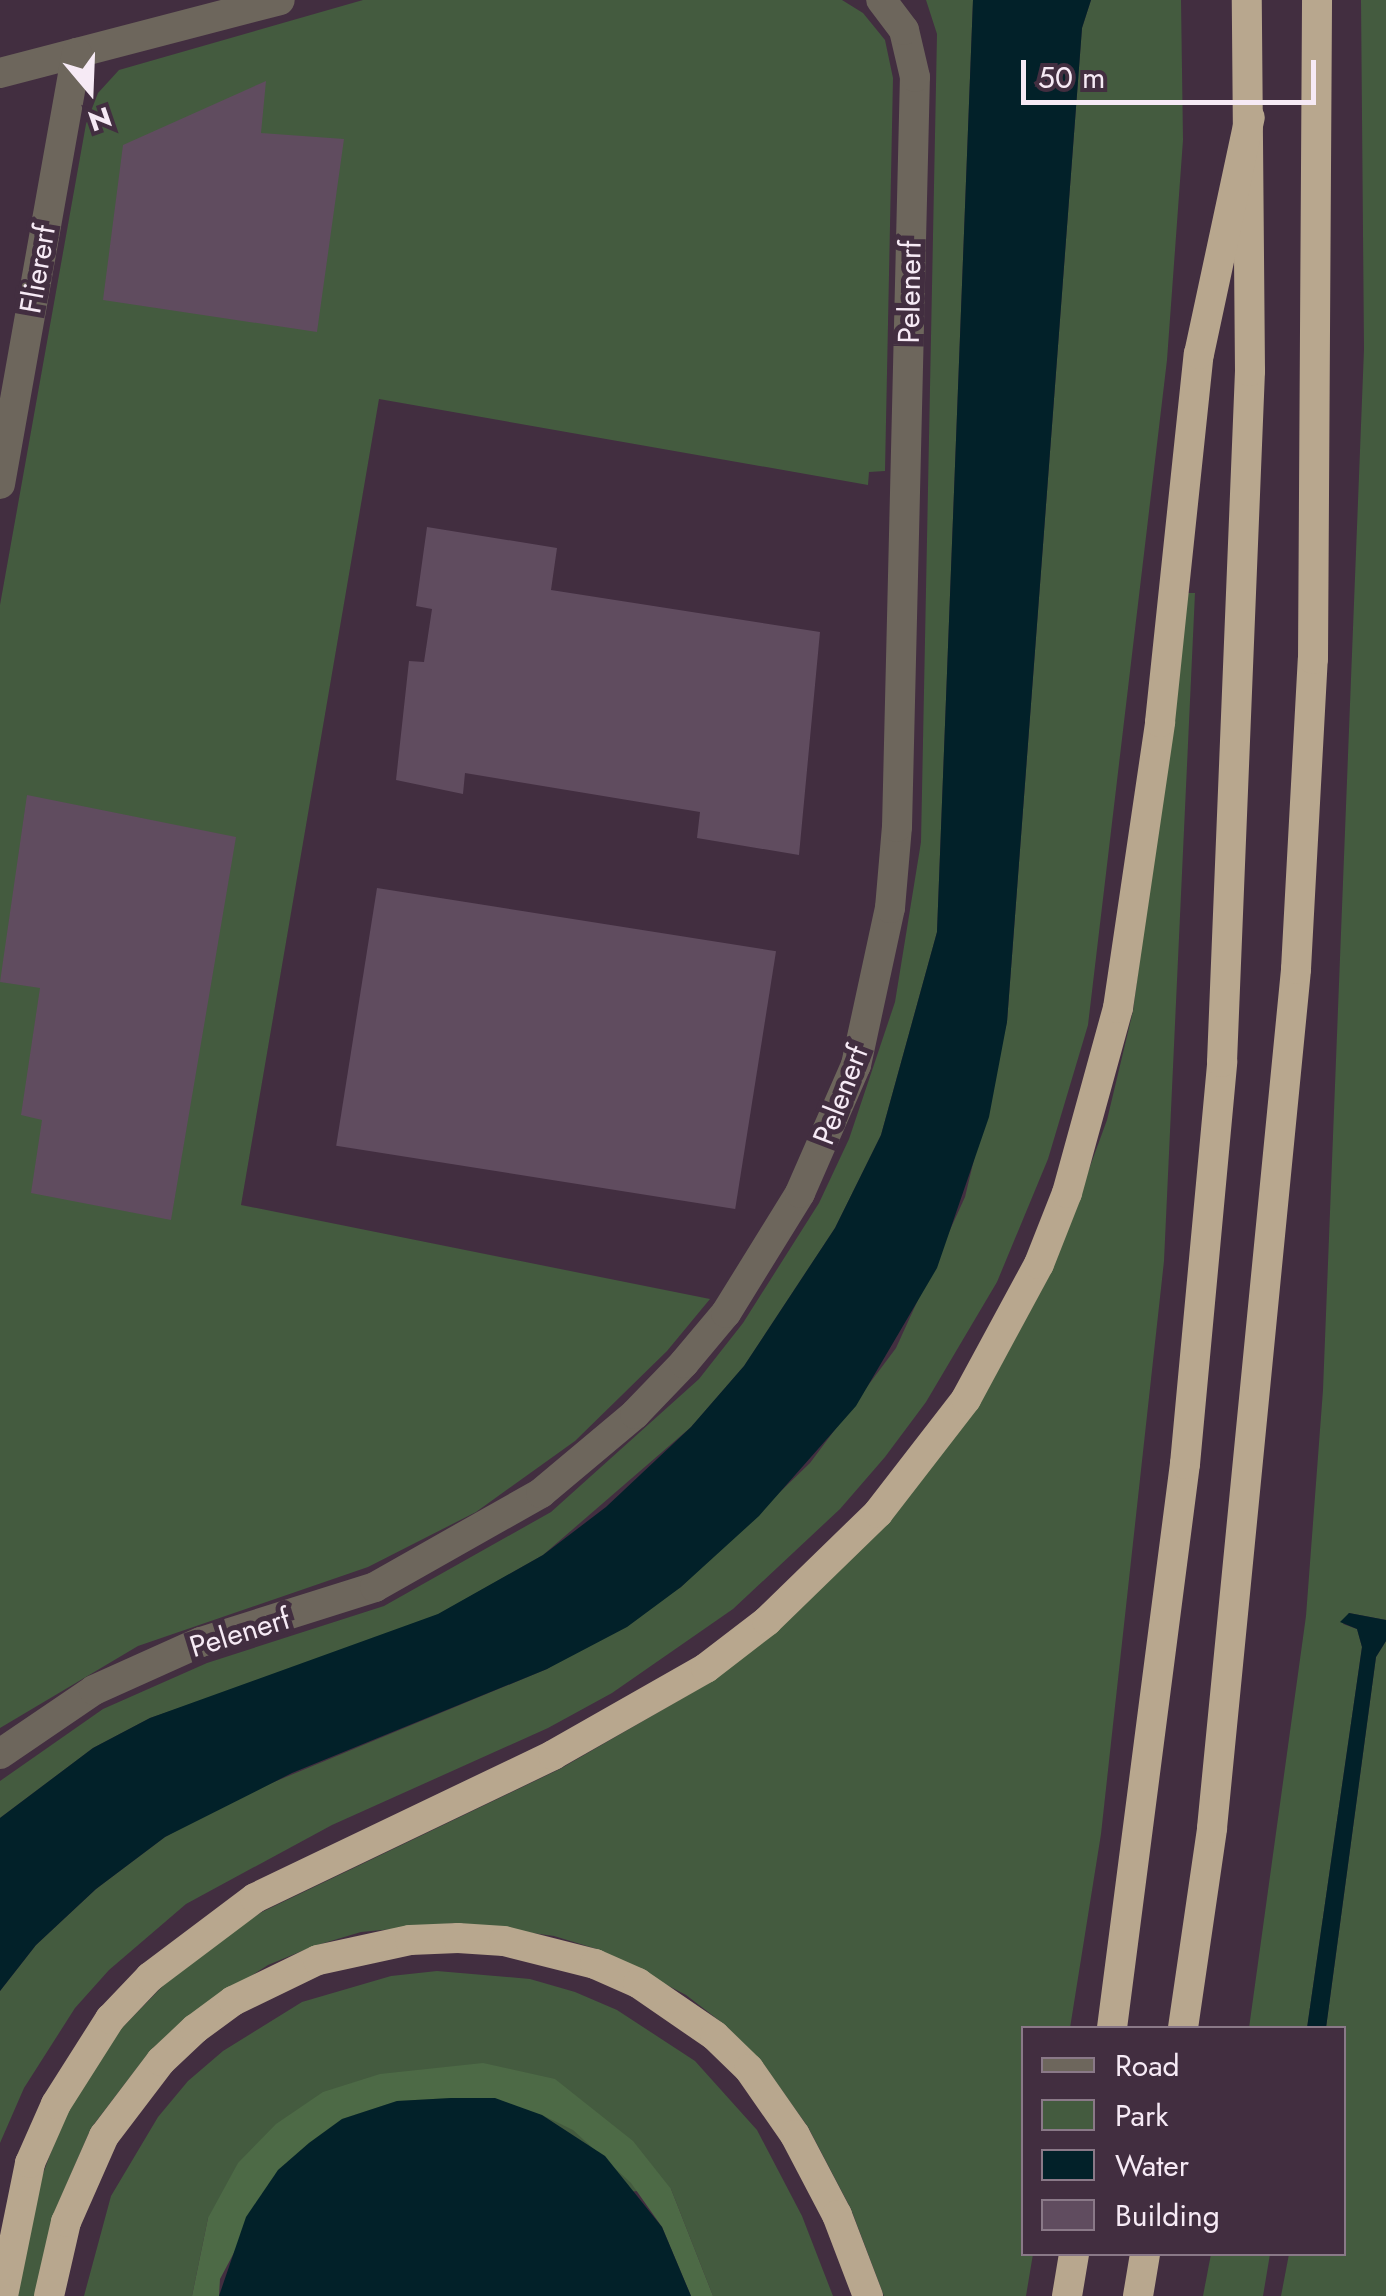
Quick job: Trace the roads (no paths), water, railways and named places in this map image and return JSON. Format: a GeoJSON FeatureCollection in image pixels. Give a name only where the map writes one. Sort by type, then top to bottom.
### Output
{"type":"FeatureCollection","features":[{"type":"Feature","properties":{"kind":"highway"},"geometry":{"type":"LineString","coordinates":[[1112,2026],[1186,1464],[1222,1062],[1243,626],[1248,0]]}},
{"type":"Feature","properties":{"kind":"highway"},"geometry":{"type":"LineString","coordinates":[[1184,2026],[1212,1828],[1296,969],[1313,660],[1317,0]]}},
{"type":"Feature","properties":{"kind":"highway"},"geometry":{"type":"LineString","coordinates":[[4,2296],[30,2163],[56,2104],[110,2019],[150,1977],[254,1898],[553,1755],[706,1668],[767,1621],[878,1513],[984,1366],[1068,1193],[1118,1008],[1160,722],[1198,354],[1250,117]]}},
{"type":"Feature","properties":{"kind":"highway"},"geometry":{"type":"LineString","coordinates":[[50,2296],[66,2222],[104,2136],[161,2061],[196,2030],[234,2001],[318,1960],[410,1940],[458,1938],[504,1941],[595,1964],[638,1983],[716,2036],[749,2069],[795,2135],[837,2214],[868,2296]]}},
{"type":"Feature","properties":{"kind":"highway"},"geometry":{"type":"LineString","coordinates":[[1067,2296],[1074,2256]]}},
{"type":"Feature","properties":{"kind":"highway"},"geometry":{"type":"LineString","coordinates":[[1138,2296],[1145,2256]]}},
{"type":"Feature","properties":{"kind":"street"},"geometry":{"type":"LineString","coordinates":[[0,73],[280,0]]}},
{"type":"Feature","properties":{"kind":"street","name":"Pelenerf"},"geometry":{"type":"LineString","coordinates":[[0,1754],[94,1690],[201,1642],[375,1586],[541,1493],[635,1414],[684,1362],[726,1312],[800,1194],[856,1065],[874,998],[897,828],[915,77],[904,30],[882,0]]}},
{"type":"Feature","properties":{"kind":"street","name":"Fliererf"},"geometry":{"type":"LineString","coordinates":[[0,484],[77,53]]}},
{"type":"Feature","properties":{"kind":"water"},"geometry":{"type":"Polygon","coordinates":[[[973,0],[1091,0],[1082,28],[1007,1022],[989,1117],[937,1268],[856,1406],[759,1516],[681,1587],[627,1627],[547,1669],[292,1773],[165,1837],[96,1889],[36,1945],[0,1991],[0,1818],[93,1748],[150,1718],[438,1614],[543,1555],[606,1507],[691,1427],[744,1366],[835,1228],[881,1135],[937,932],[973,0]]]}},
{"type":"Feature","properties":{"kind":"water"},"geometry":{"type":"Polygon","coordinates":[[[1349,1613],[1386,1620],[1386,1641],[1376,1657],[1326,2026],[1307,2026],[1362,1647],[1357,1629],[1340,1622],[1349,1613]]]}},
{"type":"Feature","properties":{"kind":"water"},"geometry":{"type":"Polygon","coordinates":[[[495,2098],[542,2115],[605,2156],[662,2227],[691,2296],[219,2296],[246,2217],[278,2170],[309,2143],[342,2119],[397,2101],[495,2098]]]}}]}
